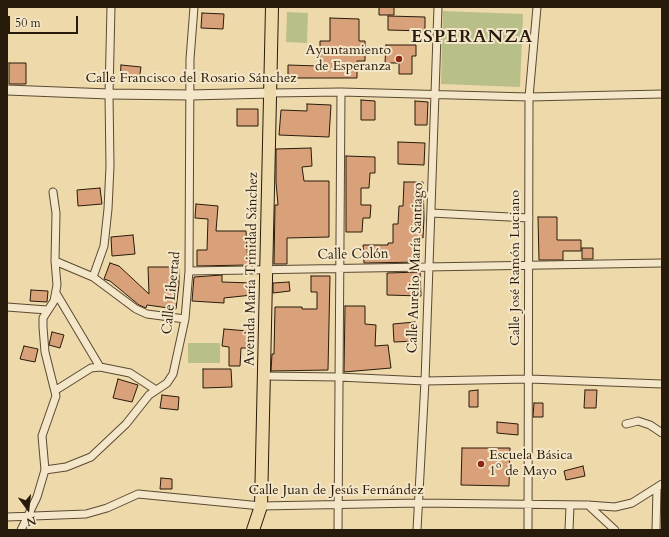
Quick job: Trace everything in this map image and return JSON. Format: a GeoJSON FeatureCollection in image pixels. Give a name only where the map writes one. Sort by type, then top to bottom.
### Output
{"type":"FeatureCollection","features":[{"type":"Feature","properties":{"kind":"main road","name":"Avenida María Trinidad Sánchez"},"geometry":{"type":"LineString","coordinates":[[253,530],[261,506],[272,7]]}},
{"type":"Feature","properties":{"kind":"street"},"geometry":{"type":"LineString","coordinates":[[93,278],[104,246],[108,209],[110,166],[109,94],[111,7]]}},
{"type":"Feature","properties":{"kind":"street","name":"Calle Libertad"},"geometry":{"type":"LineString","coordinates":[[45,470],[66,467],[90,457],[126,424],[149,395],[167,383],[173,374],[185,319],[189,271],[190,95],[194,7]]}},
{"type":"Feature","properties":{"kind":"street","name":"Calle Aurelio María Santiago"},"geometry":{"type":"LineString","coordinates":[[417,530],[425,381],[438,7]]}},
{"type":"Feature","properties":{"kind":"street","name":"Calle José Ramón Luciano"},"geometry":{"type":"LineString","coordinates":[[528,530],[530,265],[529,97],[537,7]]}},
{"type":"Feature","properties":{"kind":"street","name":"Calle Francisco del Rosario Sánchez"},"geometry":{"type":"LineString","coordinates":[[7,90],[109,94],[190,95],[342,92],[529,97],[662,94]]}},
{"type":"Feature","properties":{"kind":"street"},"geometry":{"type":"LineString","coordinates":[[338,530],[338,377],[342,92]]}},
{"type":"Feature","properties":{"kind":"street"},"geometry":{"type":"LineString","coordinates":[[21,530],[37,497],[45,470],[42,436],[55,403],[56,390],[45,352],[43,318],[54,301],[56,293],[55,261],[57,227],[53,192]]}},
{"type":"Feature","properties":{"kind":"street"},"geometry":{"type":"LineString","coordinates":[[431,213],[529,218]]}},
{"type":"Feature","properties":{"kind":"street"},"geometry":{"type":"LineString","coordinates":[[55,261],[93,278],[136,309],[147,314],[185,319]]}},
{"type":"Feature","properties":{"kind":"street","name":"Calle Colón"},"geometry":{"type":"LineString","coordinates":[[189,271],[662,263]]}},
{"type":"Feature","properties":{"kind":"street"},"geometry":{"type":"LineString","coordinates":[[56,293],[100,367]]}},
{"type":"Feature","properties":{"kind":"street"},"geometry":{"type":"LineString","coordinates":[[7,307],[47,310]]}},
{"type":"Feature","properties":{"kind":"street"},"geometry":{"type":"LineString","coordinates":[[56,390],[91,368],[100,367],[130,373],[156,390]]}},
{"type":"Feature","properties":{"kind":"street"},"geometry":{"type":"LineString","coordinates":[[265,376],[338,377],[425,381],[529,380],[662,384]]}},
{"type":"Feature","properties":{"kind":"street"},"geometry":{"type":"LineString","coordinates":[[626,424],[638,421],[650,425],[662,433]]}},
{"type":"Feature","properties":{"kind":"street"},"geometry":{"type":"LineString","coordinates":[[656,530],[660,486]]}},
{"type":"Feature","properties":{"kind":"street","name":"Calle Juan de Jesús Fernández"},"geometry":{"type":"LineString","coordinates":[[7,517],[86,514],[107,508],[138,494],[261,506],[418,503],[570,506],[588,505],[615,507],[632,503],[660,486]]}},
{"type":"Feature","properties":{"kind":"street"},"geometry":{"type":"LineString","coordinates":[[588,505],[615,530]]}},
{"type":"Feature","properties":{"kind":"street"},"geometry":{"type":"LineString","coordinates":[[569,530],[570,506]]}},
{"type":"Feature","properties":{"kind":"green space"},"geometry":{"type":"Polygon","coordinates":[[[443,11],[523,14],[520,87],[441,84],[443,11]]]}},
{"type":"Feature","properties":{"kind":"green space"},"geometry":{"type":"Polygon","coordinates":[[[287,12],[308,13],[307,43],[286,42],[287,12]]]}},
{"type":"Feature","properties":{"kind":"green space"},"geometry":{"type":"Polygon","coordinates":[[[188,343],[220,343],[220,363],[188,363],[188,343]]]}},
{"type":"Feature","properties":{"kind":"building"},"geometry":{"type":"Polygon","coordinates":[[[379,7],[394,7],[394,15],[379,15],[379,7]]]}},
{"type":"Feature","properties":{"kind":"building"},"geometry":{"type":"Polygon","coordinates":[[[202,13],[224,14],[223,29],[201,28],[202,13]]]}},
{"type":"Feature","properties":{"kind":"building"},"geometry":{"type":"Polygon","coordinates":[[[388,16],[425,17],[425,31],[388,30],[388,16]]]}},
{"type":"Feature","properties":{"kind":"building"},"geometry":{"type":"Polygon","coordinates":[[[330,18],[359,19],[359,41],[365,41],[365,61],[357,61],[357,78],[288,78],[288,65],[318,66],[318,64],[320,64],[320,41],[330,41],[330,18]]]}},
{"type":"Feature","properties":{"kind":"building","name":"Ayuntamiento de Esperanza"},"geometry":{"type":"Polygon","coordinates":[[[386,45],[416,45],[416,56],[412,56],[412,74],[399,74],[399,63],[385,63],[386,45]]]}},
{"type":"Feature","properties":{"kind":"building"},"geometry":{"type":"Polygon","coordinates":[[[9,63],[26,63],[26,84],[9,84],[9,63]]]}},
{"type":"Feature","properties":{"kind":"building"},"geometry":{"type":"Polygon","coordinates":[[[121,65],[141,67],[139,81],[120,80],[121,65]]]}},
{"type":"Feature","properties":{"kind":"building"},"geometry":{"type":"Polygon","coordinates":[[[361,100],[375,101],[375,120],[361,120],[361,100]]]}},
{"type":"Feature","properties":{"kind":"building"},"geometry":{"type":"Polygon","coordinates":[[[415,101],[428,102],[427,125],[415,125],[415,101]]]}},
{"type":"Feature","properties":{"kind":"building"},"geometry":{"type":"Polygon","coordinates":[[[307,104],[331,105],[329,137],[279,135],[281,110],[307,111],[307,104]]]}},
{"type":"Feature","properties":{"kind":"building"},"geometry":{"type":"Polygon","coordinates":[[[237,109],[258,109],[258,126],[237,126],[237,109]]]}},
{"type":"Feature","properties":{"kind":"building"},"geometry":{"type":"Polygon","coordinates":[[[398,142],[425,143],[424,165],[398,164],[398,142]]]}},
{"type":"Feature","properties":{"kind":"building"},"geometry":{"type":"Polygon","coordinates":[[[311,148],[312,166],[302,167],[304,181],[329,181],[329,237],[287,238],[287,264],[274,264],[275,205],[278,205],[276,149],[311,148]]]}},
{"type":"Feature","properties":{"kind":"building"},"geometry":{"type":"Polygon","coordinates":[[[346,156],[375,157],[375,173],[370,173],[369,188],[361,188],[361,205],[371,205],[370,218],[363,218],[362,232],[346,232],[346,156]]]}},
{"type":"Feature","properties":{"kind":"building"},"geometry":{"type":"Polygon","coordinates":[[[404,182],[423,182],[424,218],[423,238],[420,237],[420,262],[364,263],[363,245],[388,245],[388,243],[393,243],[393,224],[398,224],[399,206],[403,206],[404,182]]]}},
{"type":"Feature","properties":{"kind":"building"},"geometry":{"type":"Polygon","coordinates":[[[100,188],[102,204],[78,206],[77,190],[100,188]]]}},
{"type":"Feature","properties":{"kind":"building"},"geometry":{"type":"Polygon","coordinates":[[[196,204],[218,206],[216,231],[246,231],[248,265],[197,266],[197,250],[207,250],[208,219],[195,218],[196,204]]]}},
{"type":"Feature","properties":{"kind":"building"},"geometry":{"type":"Polygon","coordinates":[[[538,217],[557,217],[557,240],[581,240],[581,251],[563,251],[563,260],[539,260],[538,217]]]}},
{"type":"Feature","properties":{"kind":"building"},"geometry":{"type":"Polygon","coordinates":[[[133,235],[135,254],[112,256],[111,237],[133,235]]]}},
{"type":"Feature","properties":{"kind":"building"},"geometry":{"type":"Polygon","coordinates":[[[582,248],[593,248],[593,259],[582,259],[582,248]]]}},
{"type":"Feature","properties":{"kind":"building"},"geometry":{"type":"Polygon","coordinates":[[[110,263],[119,266],[149,294],[148,267],[179,267],[179,284],[176,309],[147,305],[146,308],[139,305],[110,281],[104,279],[110,263]]]}},
{"type":"Feature","properties":{"kind":"building"},"geometry":{"type":"Polygon","coordinates":[[[420,272],[421,296],[387,295],[387,273],[420,272]]]}},
{"type":"Feature","properties":{"kind":"building"},"geometry":{"type":"Polygon","coordinates":[[[222,275],[222,282],[252,283],[252,295],[224,298],[224,303],[192,301],[194,277],[222,275]]]}},
{"type":"Feature","properties":{"kind":"building"},"geometry":{"type":"Polygon","coordinates":[[[311,276],[330,276],[328,370],[271,371],[272,354],[274,354],[275,307],[302,307],[302,309],[317,309],[317,292],[311,292],[311,276]]]}},
{"type":"Feature","properties":{"kind":"building"},"geometry":{"type":"Polygon","coordinates":[[[289,282],[290,291],[273,293],[273,283],[289,282]]]}},
{"type":"Feature","properties":{"kind":"building"},"geometry":{"type":"Polygon","coordinates":[[[31,290],[48,291],[47,302],[30,301],[31,290]]]}},
{"type":"Feature","properties":{"kind":"building"},"geometry":{"type":"Polygon","coordinates":[[[345,306],[365,306],[365,324],[376,325],[375,346],[388,345],[391,368],[344,372],[345,306]]]}},
{"type":"Feature","properties":{"kind":"building"},"geometry":{"type":"Polygon","coordinates":[[[415,322],[417,341],[394,342],[393,324],[415,322]]]}},
{"type":"Feature","properties":{"kind":"building"},"geometry":{"type":"Polygon","coordinates":[[[224,329],[248,331],[247,348],[241,348],[240,366],[229,366],[229,347],[222,346],[224,329]]]}},
{"type":"Feature","properties":{"kind":"building"},"geometry":{"type":"Polygon","coordinates":[[[52,332],[64,335],[60,348],[49,345],[52,332]]]}},
{"type":"Feature","properties":{"kind":"building"},"geometry":{"type":"Polygon","coordinates":[[[24,346],[38,349],[35,362],[20,359],[24,346]]]}},
{"type":"Feature","properties":{"kind":"building"},"geometry":{"type":"Polygon","coordinates":[[[203,369],[231,369],[232,387],[203,388],[203,369]]]}},
{"type":"Feature","properties":{"kind":"building"},"geometry":{"type":"Polygon","coordinates":[[[118,379],[138,385],[132,402],[113,398],[118,379]]]}},
{"type":"Feature","properties":{"kind":"building"},"geometry":{"type":"Polygon","coordinates":[[[478,390],[478,407],[469,407],[469,391],[478,390]]]}},
{"type":"Feature","properties":{"kind":"building"},"geometry":{"type":"Polygon","coordinates":[[[585,390],[597,390],[596,408],[584,408],[585,390]]]}},
{"type":"Feature","properties":{"kind":"building"},"geometry":{"type":"Polygon","coordinates":[[[162,395],[179,397],[178,410],[160,408],[162,395]]]}},
{"type":"Feature","properties":{"kind":"building"},"geometry":{"type":"Polygon","coordinates":[[[534,403],[543,403],[543,417],[533,417],[534,403]]]}},
{"type":"Feature","properties":{"kind":"building"},"geometry":{"type":"Polygon","coordinates":[[[497,422],[518,424],[518,435],[497,433],[497,422]]]}},
{"type":"Feature","properties":{"kind":"building"},"geometry":{"type":"Polygon","coordinates":[[[462,448],[510,448],[509,486],[461,485],[462,448]]]}},
{"type":"Feature","properties":{"kind":"building"},"geometry":{"type":"Polygon","coordinates":[[[583,466],[585,476],[566,480],[564,471],[583,466]]]}},
{"type":"Feature","properties":{"kind":"building"},"geometry":{"type":"Polygon","coordinates":[[[161,478],[172,479],[172,489],[160,489],[161,478]]]}},
{"type":"Feature","properties":{"kind":"place","name":"Ayuntamiento de Esperanza"},"geometry":{"type":"Point","coordinates":[399,59]}},
{"type":"Feature","properties":{"kind":"place","name":"Escuela Básica 1º de Mayo"},"geometry":{"type":"Point","coordinates":[481,464]}},
{"type":"Feature","properties":{"kind":"district","name":"ESPERANZA"},"geometry":{"type":"Point","coordinates":[472,38]}}]}
